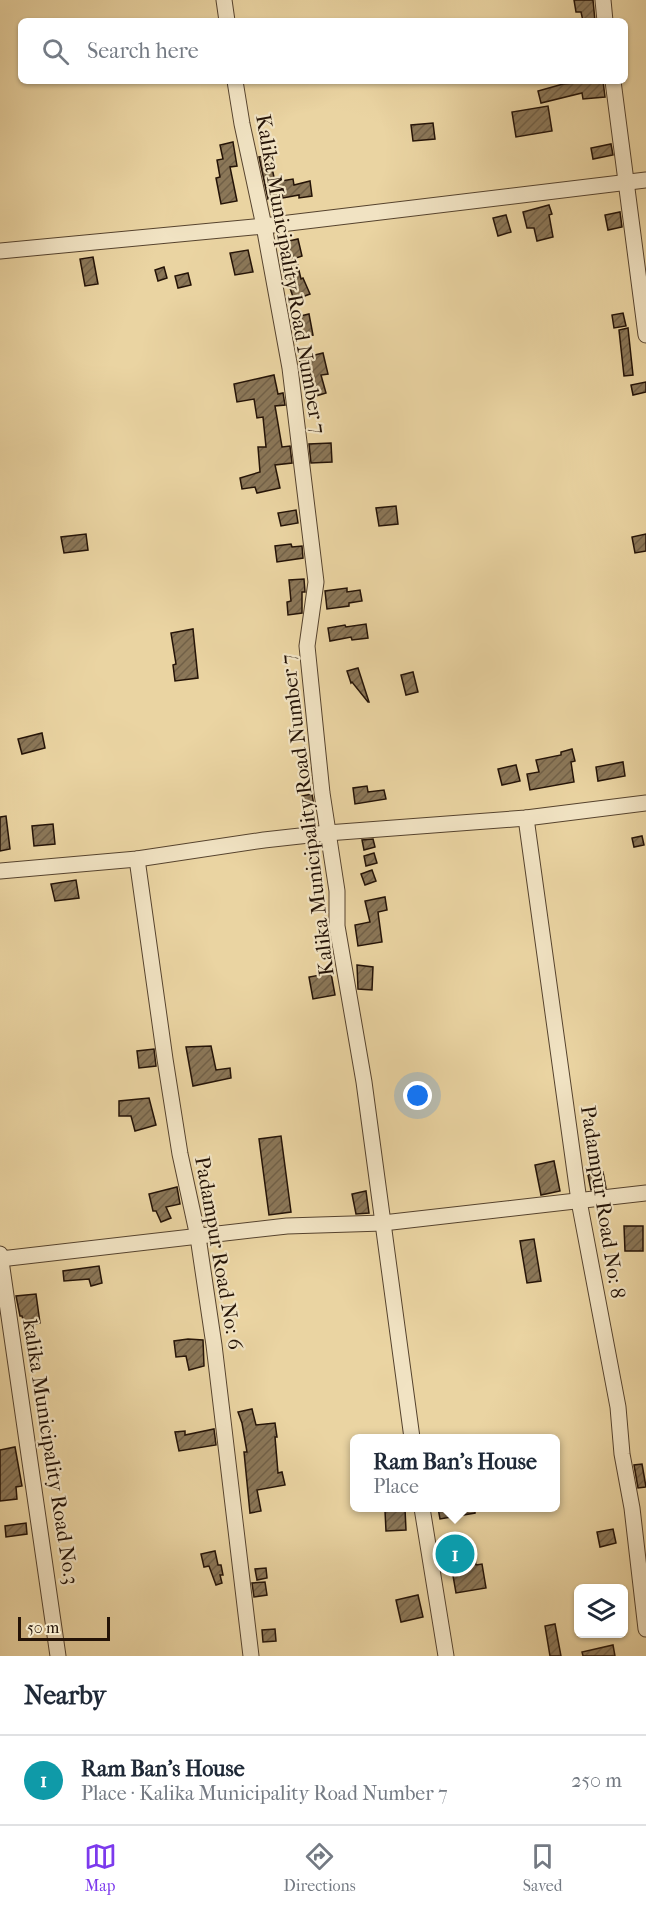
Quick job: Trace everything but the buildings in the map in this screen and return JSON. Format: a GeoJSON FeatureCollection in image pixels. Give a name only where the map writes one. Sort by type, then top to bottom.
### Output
{"type":"FeatureCollection","features":[{"type":"Feature","properties":{"kind":"street"},"geometry":{"type":"LineString","coordinates":[[224,0],[227,18]]}},
{"type":"Feature","properties":{"kind":"street"},"geometry":{"type":"LineString","coordinates":[[603,0],[606,18]]}},
{"type":"Feature","properties":{"kind":"street","name":"Kalika Municipality Road Number 7"},"geometry":{"type":"LineString","coordinates":[[236,84],[242,124],[291,368],[316,582],[307,646],[327,833],[337,891],[338,926],[364,1082],[411,1434]]}},
{"type":"Feature","properties":{"kind":"street"},"geometry":{"type":"LineString","coordinates":[[613,84],[646,335]]}},
{"type":"Feature","properties":{"kind":"street"},"geometry":{"type":"LineString","coordinates":[[0,252],[264,226],[646,180]]}},
{"type":"Feature","properties":{"kind":"street"},"geometry":{"type":"LineString","coordinates":[[0,871],[137,859],[327,833],[526,818],[646,803]]}},
{"type":"Feature","properties":{"kind":"street","name":"Padampur Road No: 8"},"geometry":{"type":"LineString","coordinates":[[526,818],[579,1201],[618,1407],[622,1454],[632,1508],[646,1629]]}},
{"type":"Feature","properties":{"kind":"street","name":"Padampur Road No: 6"},"geometry":{"type":"LineString","coordinates":[[137,859],[166,1071],[180,1154],[198,1236],[217,1365],[251,1656]]}},
{"type":"Feature","properties":{"kind":"street"},"geometry":{"type":"LineString","coordinates":[[0,1257],[287,1226],[383,1223],[471,1211],[646,1193]]}},
{"type":"Feature","properties":{"kind":"street","name":"kalika Municipality Road No.3"},"geometry":{"type":"LineString","coordinates":[[0,1257],[40,1540],[52,1600],[52,1622],[58,1656]]}},
{"type":"Feature","properties":{"kind":"street"},"geometry":{"type":"LineString","coordinates":[[423,1512],[446,1656]]}},
{"type":"Feature","properties":{"kind":"place","name":"Ram Ban's House"},"geometry":{"type":"Point","coordinates":[455,1554]}}]}
